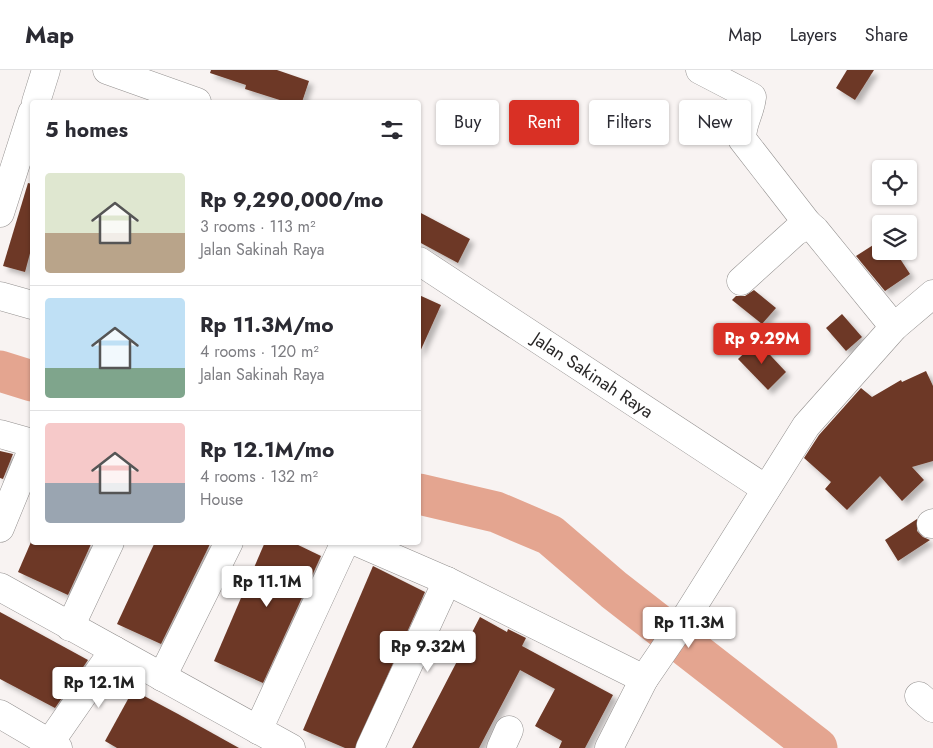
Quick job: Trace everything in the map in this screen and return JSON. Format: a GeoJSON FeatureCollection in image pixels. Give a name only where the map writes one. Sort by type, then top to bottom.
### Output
{"type":"FeatureCollection","features":[{"type":"Feature","properties":{"kind":"street"},"geometry":{"type":"LineString","coordinates":[[37,100],[46,70]]}},
{"type":"Feature","properties":{"kind":"street"},"geometry":{"type":"LineString","coordinates":[[107,70],[151,94],[186,100]]}},
{"type":"Feature","properties":{"kind":"street"},"geometry":{"type":"LineString","coordinates":[[700,70],[752,98],[751,109],[742,124],[742,139],[808,224],[816,230],[894,327]]}},
{"type":"Feature","properties":{"kind":"street"},"geometry":{"type":"LineString","coordinates":[[0,213],[30,119]]}},
{"type":"Feature","properties":{"kind":"street"},"geometry":{"type":"LineString","coordinates":[[741,281],[795,232],[808,224]]}},
{"type":"Feature","properties":{"kind":"street","name":"Jalan Sakinah Raya"},"geometry":{"type":"LineString","coordinates":[[421,262],[766,489]]}},
{"type":"Feature","properties":{"kind":"street"},"geometry":{"type":"LineString","coordinates":[[609,748],[644,678],[683,622],[806,426],[894,327],[933,294]]}},
{"type":"Feature","properties":{"kind":"street"},"geometry":{"type":"LineString","coordinates":[[0,296],[30,304]]}},
{"type":"Feature","properties":{"kind":"street"},"geometry":{"type":"LineString","coordinates":[[0,434],[30,442]]}},
{"type":"Feature","properties":{"kind":"street"},"geometry":{"type":"LineString","coordinates":[[0,528],[30,455]]}},
{"type":"Feature","properties":{"kind":"street"},"geometry":{"type":"LineString","coordinates":[[70,627],[109,545]]}},
{"type":"Feature","properties":{"kind":"street"},"geometry":{"type":"LineString","coordinates":[[162,677],[228,545]]}},
{"type":"Feature","properties":{"kind":"street"},"geometry":{"type":"LineString","coordinates":[[258,730],[344,545]]}},
{"type":"Feature","properties":{"kind":"street"},"geometry":{"type":"LineString","coordinates":[[364,545],[447,581],[644,678]]}},
{"type":"Feature","properties":{"kind":"street"},"geometry":{"type":"LineString","coordinates":[[370,748],[447,581]]}},
{"type":"Feature","properties":{"kind":"street"},"geometry":{"type":"LineString","coordinates":[[0,587],[291,748]]}},
{"type":"Feature","properties":{"kind":"street"},"geometry":{"type":"LineString","coordinates":[[0,714],[51,746],[114,650]]}},
{"type":"Feature","properties":{"kind":"building"},"geometry":{"type":"Polygon","coordinates":[[[211,70],[277,70],[309,81],[303,100],[280,100],[245,89],[246,85],[210,73],[211,70]]]}},
{"type":"Feature","properties":{"kind":"building"},"geometry":{"type":"Polygon","coordinates":[[[847,70],[874,70],[855,100],[836,88],[847,70]]]}},
{"type":"Feature","properties":{"kind":"building"},"geometry":{"type":"Polygon","coordinates":[[[28,183],[30,184],[30,253],[25,272],[3,266],[28,183]]]}},
{"type":"Feature","properties":{"kind":"building"},"geometry":{"type":"Polygon","coordinates":[[[421,213],[470,239],[458,263],[421,243],[421,213]]]}},
{"type":"Feature","properties":{"kind":"building"},"geometry":{"type":"Polygon","coordinates":[[[872,246],[872,260],[901,260],[910,274],[885,291],[856,256],[872,246]]]}},
{"type":"Feature","properties":{"kind":"building"},"geometry":{"type":"Polygon","coordinates":[[[754,290],[776,308],[762,324],[732,300],[736,296],[745,296],[754,290]]]}},
{"type":"Feature","properties":{"kind":"building"},"geometry":{"type":"Polygon","coordinates":[[[421,296],[441,305],[421,350],[421,296]]]}},
{"type":"Feature","properties":{"kind":"building"},"geometry":{"type":"Polygon","coordinates":[[[842,314],[862,337],[846,351],[826,328],[842,314]]]}},
{"type":"Feature","properties":{"kind":"building"},"geometry":{"type":"Polygon","coordinates":[[[757,341],[786,372],[768,390],[738,359],[757,341]]]}},
{"type":"Feature","properties":{"kind":"building"},"geometry":{"type":"Polygon","coordinates":[[[926,371],[933,386],[933,461],[912,467],[924,480],[902,501],[880,476],[847,510],[825,489],[831,482],[804,458],[819,435],[861,388],[872,397],[901,380],[902,382],[926,371]]]}},
{"type":"Feature","properties":{"kind":"building"},"geometry":{"type":"Polygon","coordinates":[[[0,451],[13,454],[3,479],[0,478],[0,451]]]}},
{"type":"Feature","properties":{"kind":"building"},"geometry":{"type":"Polygon","coordinates":[[[917,519],[917,531],[923,537],[930,540],[898,561],[885,540],[917,519]]]}},
{"type":"Feature","properties":{"kind":"building"},"geometry":{"type":"Polygon","coordinates":[[[30,544],[91,545],[68,595],[18,572],[30,544]]]}},
{"type":"Feature","properties":{"kind":"building"},"geometry":{"type":"Polygon","coordinates":[[[154,545],[210,545],[161,644],[117,624],[154,545]]]}},
{"type":"Feature","properties":{"kind":"building"},"geometry":{"type":"Polygon","coordinates":[[[264,545],[298,545],[321,556],[263,683],[214,661],[264,545]]]}},
{"type":"Feature","properties":{"kind":"building"},"geometry":{"type":"Polygon","coordinates":[[[373,566],[425,592],[355,748],[345,748],[303,730],[373,566]]]}},
{"type":"Feature","properties":{"kind":"building"},"geometry":{"type":"Polygon","coordinates":[[[0,612],[88,660],[55,708],[0,679],[0,612]]]}},
{"type":"Feature","properties":{"kind":"building"},"geometry":{"type":"Polygon","coordinates":[[[480,617],[507,632],[508,629],[526,638],[522,646],[613,695],[585,748],[559,748],[562,741],[535,726],[555,689],[520,670],[479,748],[412,748],[480,617]]]}},
{"type":"Feature","properties":{"kind":"building"},"geometry":{"type":"Polygon","coordinates":[[[133,690],[239,748],[117,748],[105,741],[133,690]]]}},
{"type":"Feature","properties":{"kind":"waterway"},"geometry":{"type":"LineString","coordinates":[[0,371],[30,380]]}},
{"type":"Feature","properties":{"kind":"waterway"},"geometry":{"type":"LineString","coordinates":[[421,494],[496,512],[550,535],[614,590],[817,748]]}}]}
